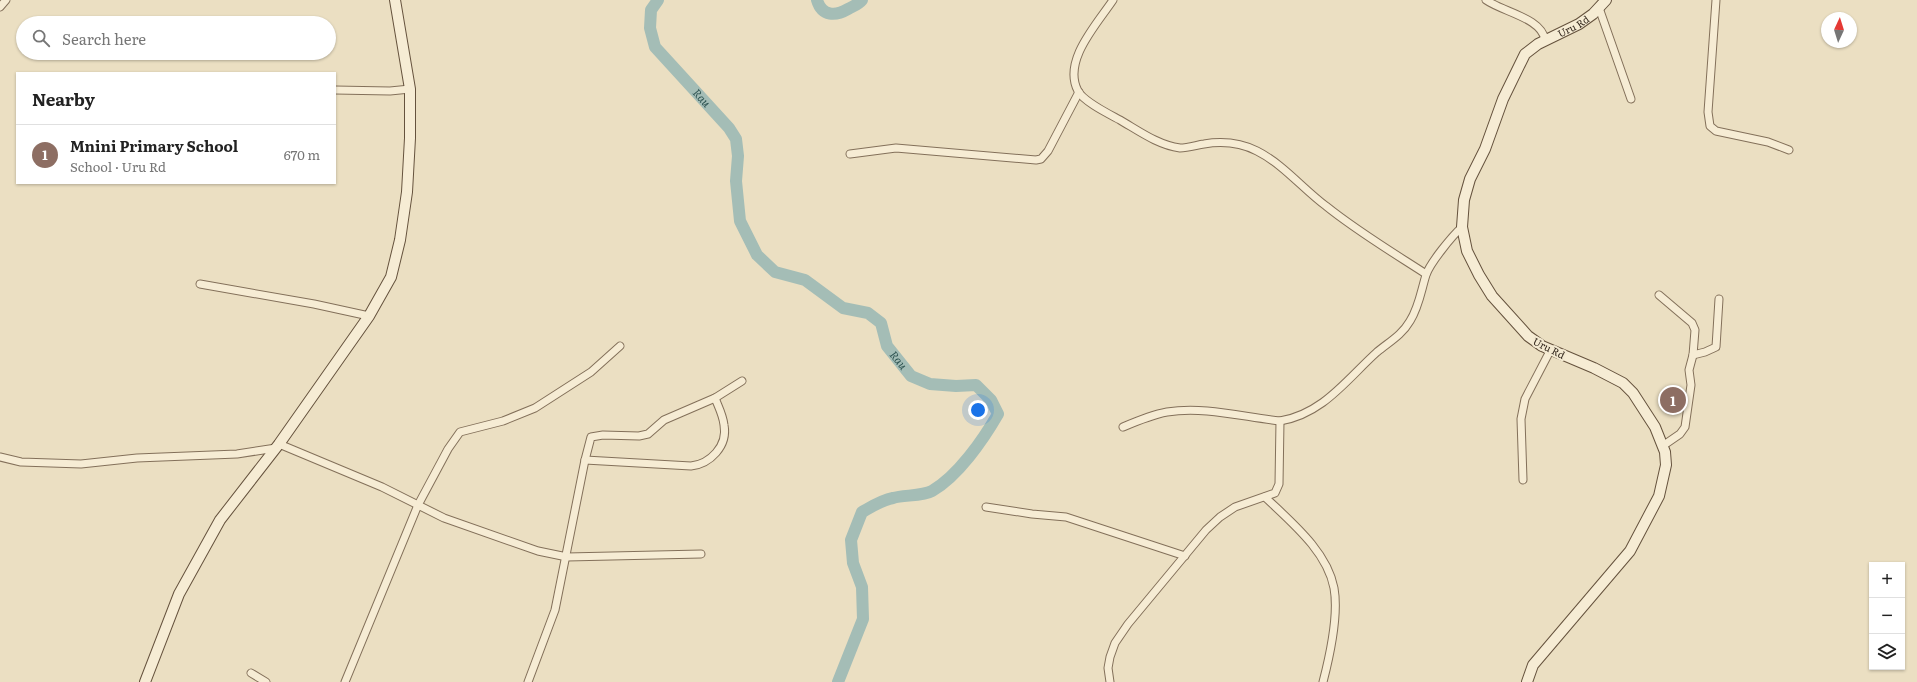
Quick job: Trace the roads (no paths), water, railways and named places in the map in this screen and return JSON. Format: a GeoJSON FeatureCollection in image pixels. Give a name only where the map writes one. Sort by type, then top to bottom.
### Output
{"type":"FeatureCollection","features":[{"type":"Feature","properties":{"kind":"street"},"geometry":{"type":"LineString","coordinates":[[0,7],[6,0]]}},
{"type":"Feature","properties":{"kind":"street"},"geometry":{"type":"LineString","coordinates":[[145,682],[171,610],[220,520],[277,446],[369,316],[390,277],[400,240],[407,184],[410,138],[410,90],[395,0]]}},
{"type":"Feature","properties":{"kind":"street"},"geometry":{"type":"LineString","coordinates":[[1113,0],[1078,54],[1074,66],[1074,77],[1079,92],[1098,108],[1147,136],[1170,146],[1183,148],[1214,142],[1230,142],[1258,151],[1326,206],[1426,274]]}},
{"type":"Feature","properties":{"kind":"street"},"geometry":{"type":"LineString","coordinates":[[1486,0],[1504,10],[1538,25],[1544,33],[1545,40]]}},
{"type":"Feature","properties":{"kind":"street"},"geometry":{"type":"LineString","coordinates":[[1716,0],[1708,112],[1710,126],[1716,130],[1768,142],[1788,150]]}},
{"type":"Feature","properties":{"kind":"street"},"geometry":{"type":"LineString","coordinates":[[1602,4],[1631,99]]}},
{"type":"Feature","properties":{"kind":"street","name":"Uru Rd"},"geometry":{"type":"LineString","coordinates":[[1528,682],[1533,665],[1630,551],[1659,496],[1666,465],[1664,445],[1656,427],[1632,393],[1623,383],[1594,368],[1550,351],[1528,336],[1492,296],[1467,251],[1462,227],[1464,200],[1470,179],[1485,149],[1511,79],[1525,54],[1545,40],[1579,24],[1602,4]]}},
{"type":"Feature","properties":{"kind":"street"},"geometry":{"type":"LineString","coordinates":[[336,90],[410,90]]}},
{"type":"Feature","properties":{"kind":"street"},"geometry":{"type":"LineString","coordinates":[[850,154],[896,148],[1036,160],[1041,159],[1048,151],[1079,92]]}},
{"type":"Feature","properties":{"kind":"street"},"geometry":{"type":"LineString","coordinates":[[1123,427],[1148,417],[1166,412],[1186,410],[1280,421],[1295,419],[1318,407],[1348,382],[1378,352],[1399,336],[1410,321],[1418,303],[1426,274],[1444,247],[1462,227]]}},
{"type":"Feature","properties":{"kind":"street"},"geometry":{"type":"LineString","coordinates":[[200,284],[314,304],[369,316]]}},
{"type":"Feature","properties":{"kind":"street"},"geometry":{"type":"LineString","coordinates":[[1659,295],[1695,327],[1693,355],[1689,370],[1691,385],[1685,428],[1680,434],[1664,445]]}},
{"type":"Feature","properties":{"kind":"street"},"geometry":{"type":"LineString","coordinates":[[1693,355],[1716,348],[1719,299]]}},
{"type":"Feature","properties":{"kind":"street"},"geometry":{"type":"LineString","coordinates":[[345,682],[418,505],[448,449],[460,432],[502,421],[535,408],[591,372],[620,346]]}},
{"type":"Feature","properties":{"kind":"street"},"geometry":{"type":"LineString","coordinates":[[1523,480],[1521,419],[1525,399],[1550,351]]}},
{"type":"Feature","properties":{"kind":"street"},"geometry":{"type":"LineString","coordinates":[[528,682],[555,610],[590,440],[594,436],[603,434],[639,436],[648,434],[664,420],[715,398],[742,381]]}},
{"type":"Feature","properties":{"kind":"street"},"geometry":{"type":"LineString","coordinates":[[585,460],[690,466],[700,465],[709,460],[718,451],[724,436],[724,426],[715,398]]}},
{"type":"Feature","properties":{"kind":"street"},"geometry":{"type":"LineString","coordinates":[[1110,682],[1108,668],[1115,643],[1128,624],[1206,530],[1220,517],[1235,507],[1275,493],[1280,484],[1280,421]]}},
{"type":"Feature","properties":{"kind":"street"},"geometry":{"type":"LineString","coordinates":[[0,457],[21,462],[81,464],[137,458],[237,454],[277,446],[382,487],[444,518],[512,543],[567,557],[701,554]]}},
{"type":"Feature","properties":{"kind":"street"},"geometry":{"type":"LineString","coordinates":[[1265,497],[1294,524],[1315,549],[1328,571],[1334,588],[1335,611],[1323,682]]}},
{"type":"Feature","properties":{"kind":"street"},"geometry":{"type":"LineString","coordinates":[[986,507],[1079,520],[1185,556]]}},
{"type":"Feature","properties":{"kind":"street"},"geometry":{"type":"LineString","coordinates":[[251,673],[266,682]]}},
{"type":"Feature","properties":{"kind":"waterway","name":"Rau"},"geometry":{"type":"LineString","coordinates":[[658,0],[651,10],[650,28],[655,47],[729,128],[736,139],[738,156],[736,181],[740,221],[757,255],[775,272],[805,280],[843,308],[868,313],[881,323],[887,346],[911,376],[930,384],[956,386],[976,385],[991,400],[998,414],[969,457],[942,484],[928,493],[885,500],[862,512],[851,540],[853,563],[862,587],[863,619],[838,682]]}},
{"type":"Feature","properties":{"kind":"waterway","name":"Rau"},"geometry":{"type":"LineString","coordinates":[[817,0],[822,10],[830,14],[839,13],[862,0]]}},
{"type":"Feature","properties":{"kind":"place","name":"Mnini Primary School"},"geometry":{"type":"Point","coordinates":[1673,400]}}]}
